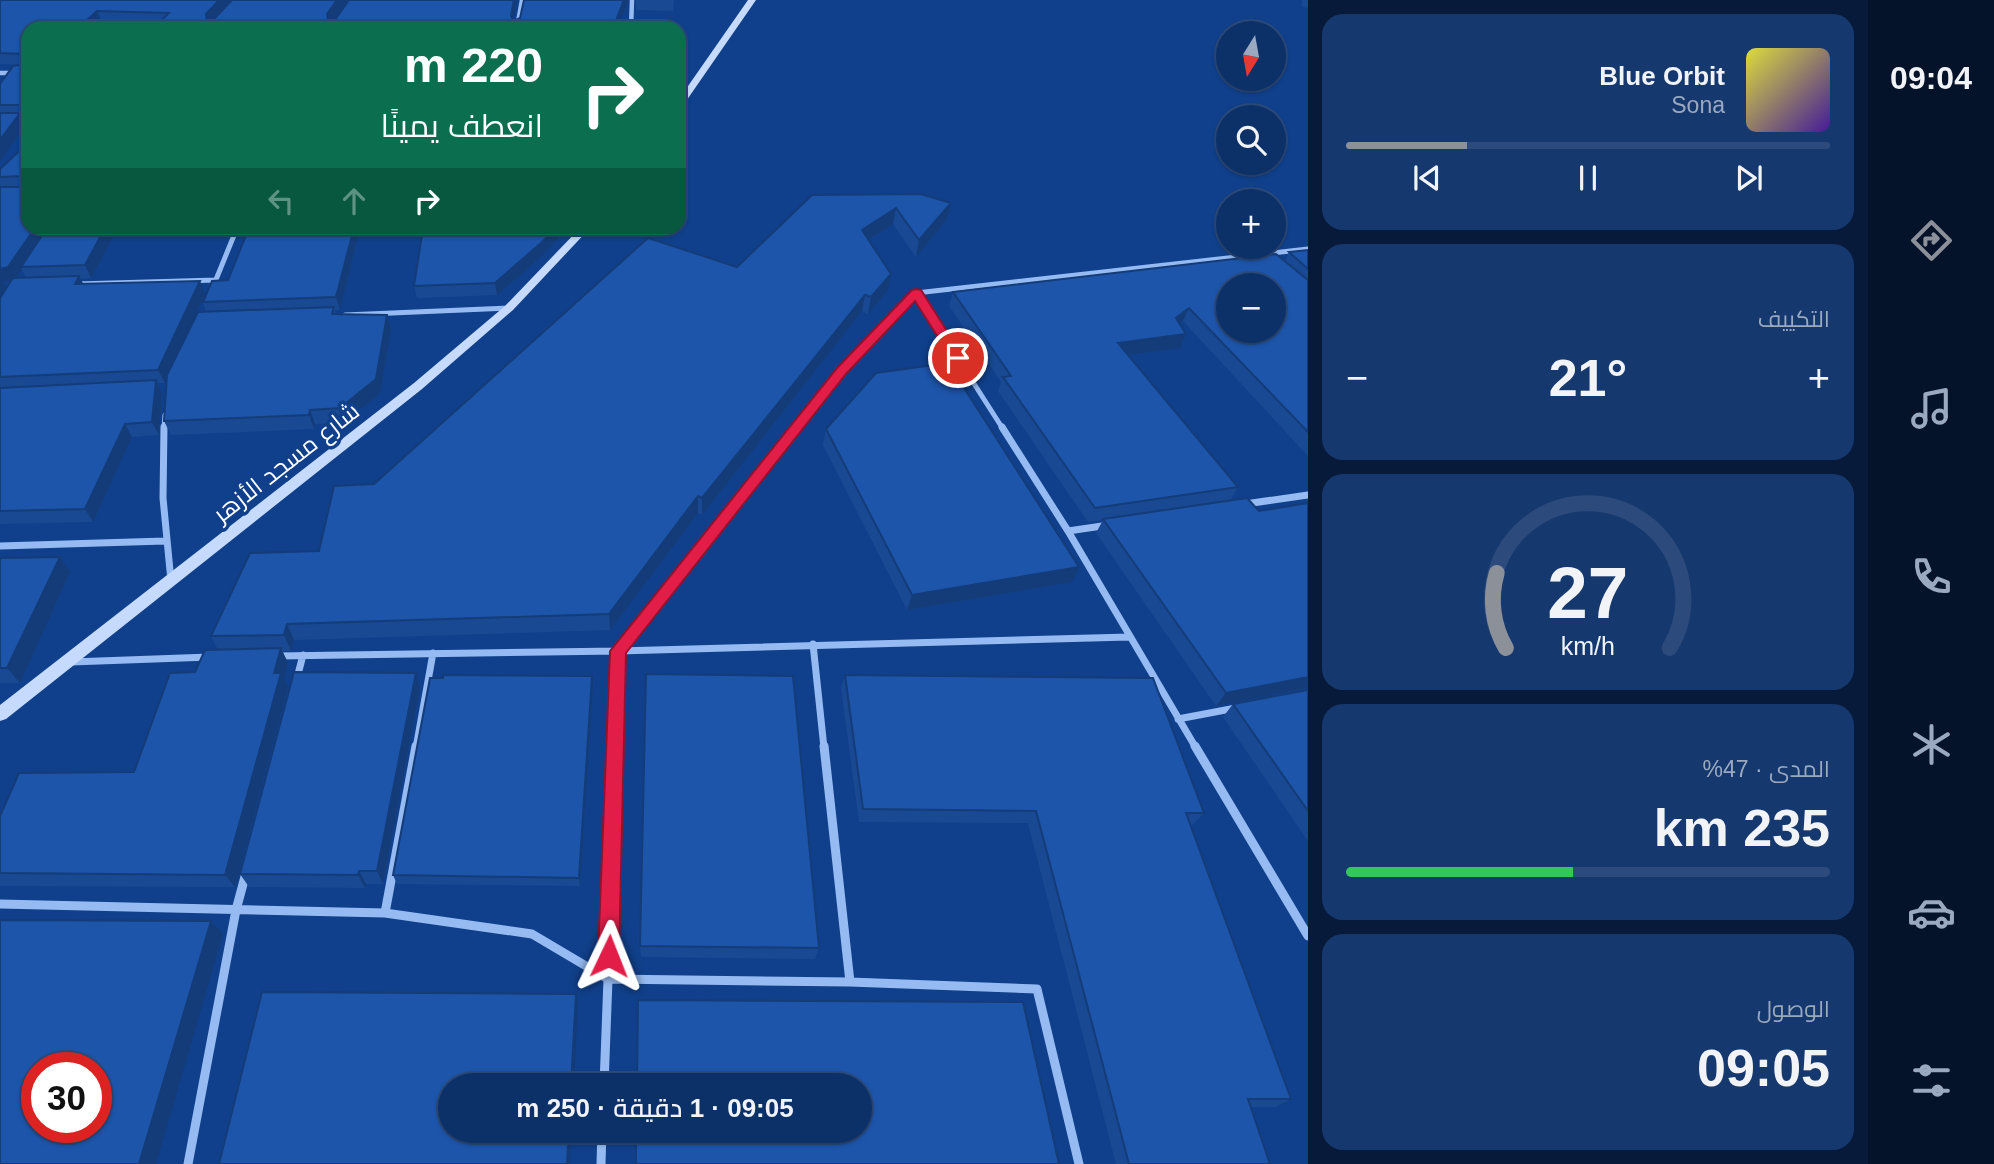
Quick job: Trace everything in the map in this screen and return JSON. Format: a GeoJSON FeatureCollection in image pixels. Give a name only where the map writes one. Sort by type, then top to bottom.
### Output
{"type":"FeatureCollection","features":[{"type":"Feature","properties":{"kind":"street"},"geometry":{"type":"LineString","coordinates":[[518,21],[522,0]]}},
{"type":"Feature","properties":{"kind":"street"},"geometry":{"type":"LineString","coordinates":[[631,21],[632,0]]}},
{"type":"Feature","properties":{"kind":"street"},"geometry":{"type":"LineString","coordinates":[[686,95],[752,0]]}},
{"type":"Feature","properties":{"kind":"street"},"geometry":{"type":"LineString","coordinates":[[0,73],[21,73]]}},
{"type":"Feature","properties":{"kind":"street"},"geometry":{"type":"LineString","coordinates":[[0,121],[21,120]]}},
{"type":"Feature","properties":{"kind":"street"},"geometry":{"type":"LineString","coordinates":[[212,290],[234,235]]}},
{"type":"Feature","properties":{"kind":"street","name":"شارع مسجد الأزهر"},"geometry":{"type":"LineString","coordinates":[[0,714],[418,386],[509,308],[578,235]]}},
{"type":"Feature","properties":{"kind":"street"},"geometry":{"type":"LineString","coordinates":[[1286,252],[1308,249]]}},
{"type":"Feature","properties":{"kind":"street"},"geometry":{"type":"LineString","coordinates":[[604,1073],[618,651],[842,371],[916,293],[1226,259]]}},
{"type":"Feature","properties":{"kind":"street"},"geometry":{"type":"LineString","coordinates":[[1266,259],[1271,263]]}},
{"type":"Feature","properties":{"kind":"street"},"geometry":{"type":"LineString","coordinates":[[71,284],[216,280]]}},
{"type":"Feature","properties":{"kind":"street"},"geometry":{"type":"LineString","coordinates":[[916,293],[1068,531],[1308,936]]}},
{"type":"Feature","properties":{"kind":"street"},"geometry":{"type":"LineString","coordinates":[[334,316],[509,308]]}},
{"type":"Feature","properties":{"kind":"street"},"geometry":{"type":"LineString","coordinates":[[166,412],[162,453],[165,541],[171,582]]}},
{"type":"Feature","properties":{"kind":"street"},"geometry":{"type":"LineString","coordinates":[[1241,505],[1308,495]]}},
{"type":"Feature","properties":{"kind":"street"},"geometry":{"type":"LineString","coordinates":[[1068,531],[1121,523]]}},
{"type":"Feature","properties":{"kind":"street"},"geometry":{"type":"LineString","coordinates":[[0,546],[165,541]]}},
{"type":"Feature","properties":{"kind":"street"},"geometry":{"type":"LineString","coordinates":[[263,656],[618,651],[1129,637]]}},
{"type":"Feature","properties":{"kind":"street"},"geometry":{"type":"LineString","coordinates":[[813,644],[850,982]]}},
{"type":"Feature","properties":{"kind":"street"},"geometry":{"type":"LineString","coordinates":[[385,913],[433,653]]}},
{"type":"Feature","properties":{"kind":"street"},"geometry":{"type":"LineString","coordinates":[[293,696],[303,656]]}},
{"type":"Feature","properties":{"kind":"street"},"geometry":{"type":"LineString","coordinates":[[67,662],[223,657]]}},
{"type":"Feature","properties":{"kind":"street"},"geometry":{"type":"LineString","coordinates":[[1178,719],[1243,706]]}},
{"type":"Feature","properties":{"kind":"street"},"geometry":{"type":"LineString","coordinates":[[188,1164],[236,911],[250,857]]}},
{"type":"Feature","properties":{"kind":"street"},"geometry":{"type":"LineString","coordinates":[[0,904],[385,913],[531,934],[608,979],[850,982],[1037,989],[1079,1164]]}},
{"type":"Feature","properties":{"kind":"street"},"geometry":{"type":"LineString","coordinates":[[601,1164],[602,1143]]}},
{"type":"Feature","properties":{"kind":"building"},"geometry":{"type":"Polygon","coordinates":[[[0,0],[219,0],[206,14],[207,21],[160,21],[169,13],[97,11],[86,21],[21,21],[21,54],[0,53],[0,0]]]}},
{"type":"Feature","properties":{"kind":"building"},"geometry":{"type":"Polygon","coordinates":[[[232,0],[337,0],[327,14],[328,20],[335,20],[349,0],[514,0],[511,16],[514,21],[207,21],[213,20],[232,0]]]}},
{"type":"Feature","properties":{"kind":"building"},"geometry":{"type":"Polygon","coordinates":[[[524,0],[624,0],[616,21],[514,21],[520,18],[524,0]]]}},
{"type":"Feature","properties":{"kind":"building"},"geometry":{"type":"Polygon","coordinates":[[[21,65],[21,105],[0,105],[0,84],[13,66],[21,65]]]}},
{"type":"Feature","properties":{"kind":"building"},"geometry":{"type":"Polygon","coordinates":[[[0,113],[20,113],[0,140],[0,113]]]}},
{"type":"Feature","properties":{"kind":"building"},"geometry":{"type":"Polygon","coordinates":[[[21,150],[21,176],[0,177],[0,169],[21,150]]]}},
{"type":"Feature","properties":{"kind":"building"},"geometry":{"type":"Polygon","coordinates":[[[0,187],[21,187],[21,235],[30,235],[8,267],[0,269],[0,187]]]}},
{"type":"Feature","properties":{"kind":"building"},"geometry":{"type":"Polygon","coordinates":[[[921,194],[951,203],[919,240],[896,208],[862,230],[891,274],[871,297],[865,295],[702,498],[698,496],[609,614],[287,624],[284,635],[211,636],[250,553],[319,551],[334,486],[374,484],[648,238],[737,267],[812,195],[921,194]]]}},
{"type":"Feature","properties":{"kind":"building"},"geometry":{"type":"Polygon","coordinates":[[[42,235],[101,235],[85,265],[21,267],[42,235]]]}},
{"type":"Feature","properties":{"kind":"building"},"geometry":{"type":"Polygon","coordinates":[[[246,235],[352,235],[336,297],[203,302],[212,281],[228,280],[246,235]]]}},
{"type":"Feature","properties":{"kind":"building"},"geometry":{"type":"Polygon","coordinates":[[[422,235],[549,235],[495,283],[414,286],[422,235]]]}},
{"type":"Feature","properties":{"kind":"building"},"geometry":{"type":"Polygon","coordinates":[[[1308,250],[1308,269],[1289,252],[1308,250]]]}},
{"type":"Feature","properties":{"kind":"building"},"geometry":{"type":"Polygon","coordinates":[[[1234,259],[1282,259],[1308,280],[1308,432],[1223,343],[1286,343],[1286,273],[1216,273],[1216,336],[1189,308],[1176,318],[1186,334],[1118,343],[1238,487],[1095,508],[1003,377],[1011,376],[953,292],[1234,259]]]}},
{"type":"Feature","properties":{"kind":"building"},"geometry":{"type":"Polygon","coordinates":[[[79,276],[75,284],[200,281],[158,370],[0,377],[0,298],[13,278],[79,276]]]}},
{"type":"Feature","properties":{"kind":"building"},"geometry":{"type":"Polygon","coordinates":[[[334,307],[332,314],[387,315],[376,379],[340,408],[310,410],[309,415],[164,421],[167,375],[198,312],[334,307]]]}},
{"type":"Feature","properties":{"kind":"building"},"geometry":{"type":"Polygon","coordinates":[[[948,363],[1079,567],[912,595],[826,429],[876,373],[948,363]]]}},
{"type":"Feature","properties":{"kind":"building"},"geometry":{"type":"Polygon","coordinates":[[[156,380],[152,422],[125,424],[85,509],[0,511],[0,388],[156,380]]]}},
{"type":"Feature","properties":{"kind":"building"},"geometry":{"type":"Polygon","coordinates":[[[1247,498],[1259,511],[1308,503],[1308,677],[1226,693],[1103,519],[1247,498]]]}},
{"type":"Feature","properties":{"kind":"building"},"geometry":{"type":"Polygon","coordinates":[[[60,557],[7,668],[0,668],[0,558],[60,557]]]}},
{"type":"Feature","properties":{"kind":"building"},"geometry":{"type":"Polygon","coordinates":[[[281,648],[274,673],[281,673],[225,875],[0,873],[0,816],[19,773],[134,772],[170,673],[195,672],[205,650],[281,648]]]}},
{"type":"Feature","properties":{"kind":"building"},"geometry":{"type":"Polygon","coordinates":[[[294,672],[416,673],[377,871],[359,871],[358,875],[240,874],[294,672]]]}},
{"type":"Feature","properties":{"kind":"building"},"geometry":{"type":"Polygon","coordinates":[[[646,674],[793,676],[819,948],[640,946],[646,674]]]}},
{"type":"Feature","properties":{"kind":"building"},"geometry":{"type":"Polygon","coordinates":[[[443,675],[592,676],[579,878],[393,875],[430,678],[443,678],[443,675]]]}},
{"type":"Feature","properties":{"kind":"building"},"geometry":{"type":"Polygon","coordinates":[[[845,675],[1153,678],[1204,813],[1186,813],[1291,1099],[1248,1099],[1270,1164],[1129,1164],[1036,811],[863,809],[845,675]]]}},
{"type":"Feature","properties":{"kind":"building"},"geometry":{"type":"Polygon","coordinates":[[[1308,690],[1308,811],[1233,704],[1308,690]]]}},
{"type":"Feature","properties":{"kind":"building"},"geometry":{"type":"Polygon","coordinates":[[[0,920],[211,921],[139,1164],[0,1164],[0,920]]]}},
{"type":"Feature","properties":{"kind":"building"},"geometry":{"type":"Polygon","coordinates":[[[262,992],[576,994],[572,1073],[438,1073],[438,1143],[568,1143],[567,1164],[219,1164],[262,992]]]}},
{"type":"Feature","properties":{"kind":"building"},"geometry":{"type":"Polygon","coordinates":[[[638,1000],[1023,1002],[1059,1164],[636,1164],[636,1143],[872,1143],[872,1073],[637,1073],[638,1000]]]}},
{"type":"Feature","properties":{"kind":"route"},"geometry":{"type":"LineString","coordinates":[[609,956],[618,651],[842,371],[916,293],[958,358]]}}]}
